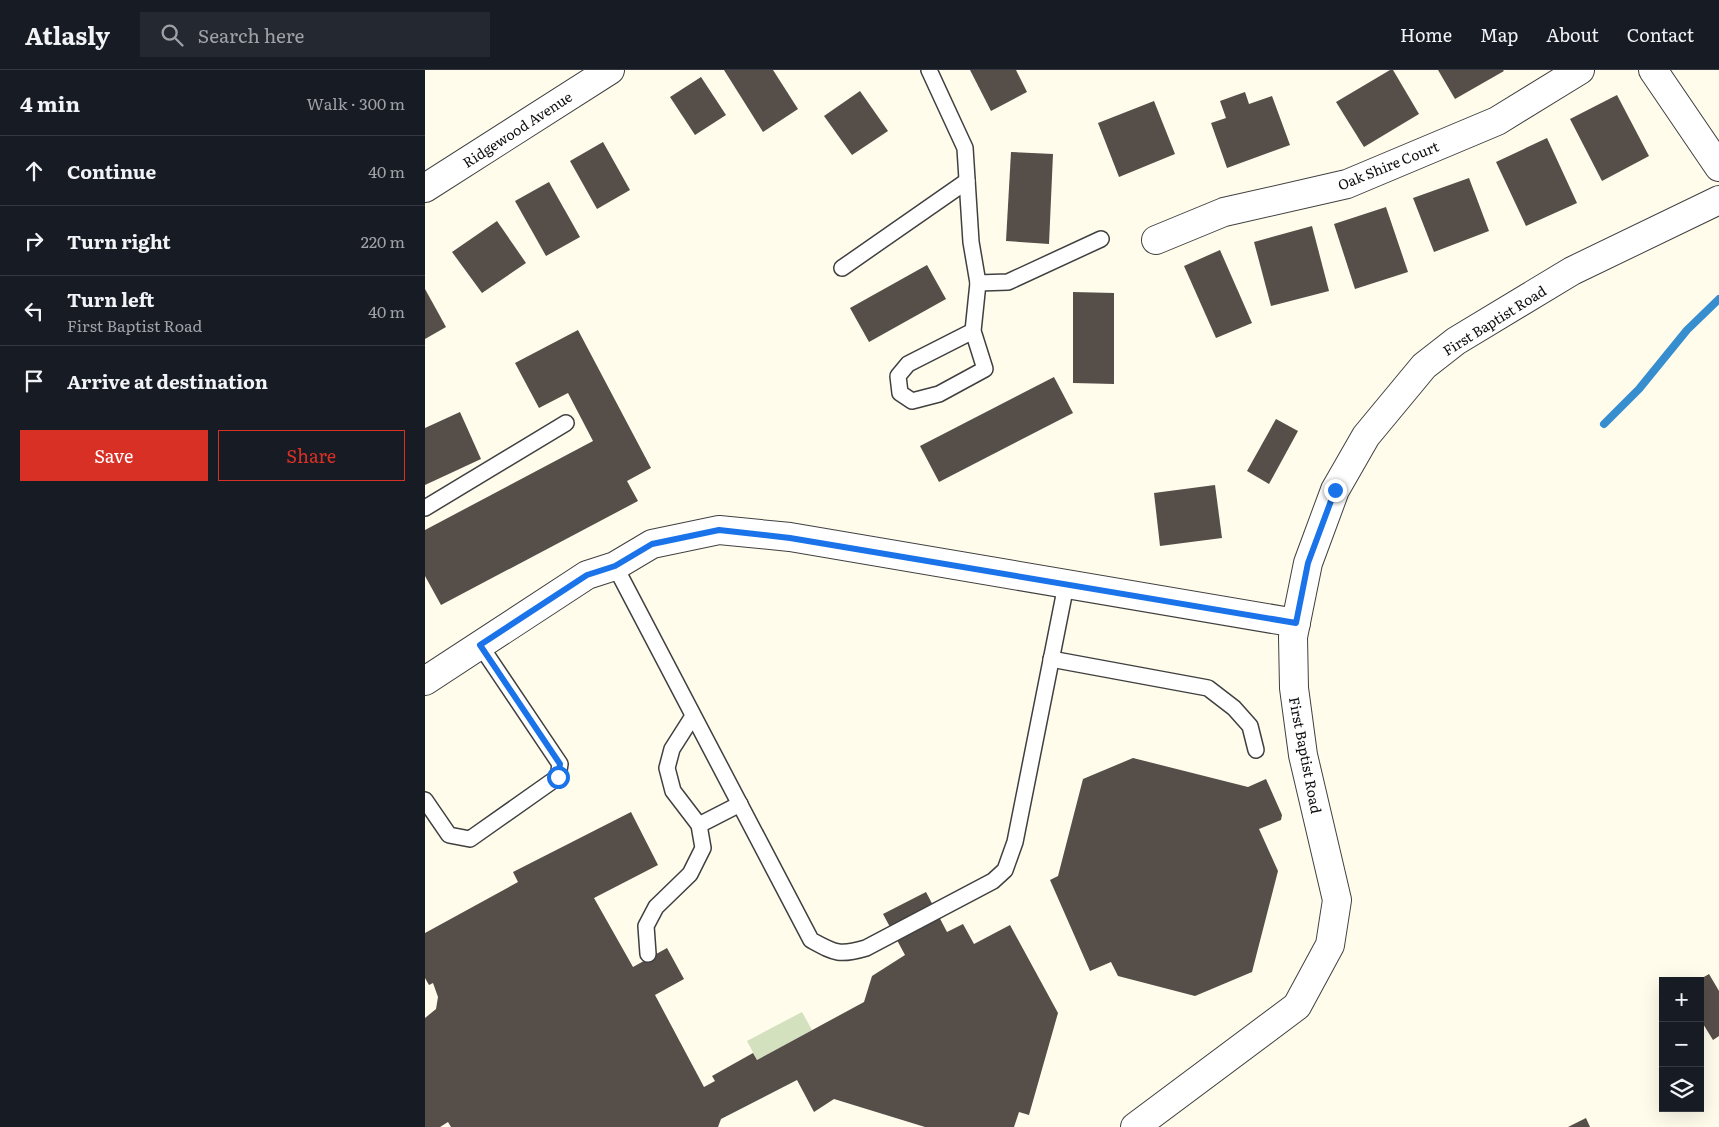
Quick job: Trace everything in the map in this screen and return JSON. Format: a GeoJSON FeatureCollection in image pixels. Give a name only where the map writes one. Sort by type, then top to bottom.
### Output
{"type":"FeatureCollection","features":[{"type":"Feature","properties":{"kind":"street","name":"Ridgewood Avenue"},"geometry":{"type":"LineString","coordinates":[[425,188],[610,70]]}},
{"type":"Feature","properties":{"kind":"street","name":"Oak Shire Court"},"geometry":{"type":"LineString","coordinates":[[1155,240],[1225,212],[1347,184],[1497,121],[1581,70]]}},
{"type":"Feature","properties":{"kind":"street"},"geometry":{"type":"LineString","coordinates":[[1653,70],[1719,166]]}},
{"type":"Feature","properties":{"kind":"street","name":"First Baptist Road"},"geometry":{"type":"LineString","coordinates":[[1135,1127],[1297,1006],[1330,945],[1337,900],[1303,755],[1294,688],[1293,637],[1308,563],[1335,490],[1366,436],[1424,366],[1456,341],[1572,271],[1719,200]]}},
{"type":"Feature","properties":{"kind":"street"},"geometry":{"type":"LineString","coordinates":[[425,681],[587,575],[615,566],[652,544],[719,530],[790,538],[1296,623]]}},
{"type":"Feature","properties":{"kind":"lane"},"geometry":{"type":"LineString","coordinates":[[929,70],[965,148],[971,242],[978,283],[973,331],[985,369],[939,394],[913,401],[900,393],[898,376],[908,364],[973,331]]}},
{"type":"Feature","properties":{"kind":"lane"},"geometry":{"type":"LineString","coordinates":[[842,268],[967,181]]}},
{"type":"Feature","properties":{"kind":"lane"},"geometry":{"type":"LineString","coordinates":[[978,283],[1008,282],[1101,240]]}},
{"type":"Feature","properties":{"kind":"lane"},"geometry":{"type":"LineString","coordinates":[[425,508],[567,423]]}},
{"type":"Feature","properties":{"kind":"lane"},"geometry":{"type":"LineString","coordinates":[[615,566],[811,940],[828,949],[845,954],[866,948],[993,881],[1005,870],[1015,842],[1066,584]]}},
{"type":"Feature","properties":{"kind":"lane"},"geometry":{"type":"LineString","coordinates":[[425,800],[449,835],[470,839],[558,777],[560,764],[480,645]]}},
{"type":"Feature","properties":{"kind":"lane"},"geometry":{"type":"LineString","coordinates":[[1051,659],[1208,688],[1234,708],[1250,726],[1256,750]]}},
{"type":"Feature","properties":{"kind":"lane"},"geometry":{"type":"LineString","coordinates":[[648,954],[646,926],[656,907],[690,874],[703,848],[699,825],[673,791],[667,768],[672,748],[693,716]]}},
{"type":"Feature","properties":{"kind":"lane"},"geometry":{"type":"LineString","coordinates":[[699,825],[740,804]]}},
{"type":"Feature","properties":{"kind":"green space"},"geometry":{"type":"Polygon","coordinates":[[[802,1012],[812,1030],[757,1060],[747,1041],[802,1012]]]}},
{"type":"Feature","properties":{"kind":"building"},"geometry":{"type":"Polygon","coordinates":[[[724,70],[773,70],[798,109],[763,132],[724,70]]]}},
{"type":"Feature","properties":{"kind":"building"},"geometry":{"type":"Polygon","coordinates":[[[970,70],[1016,70],[1027,92],[991,111],[970,70]]]}},
{"type":"Feature","properties":{"kind":"building"},"geometry":{"type":"Polygon","coordinates":[[[1393,70],[1419,114],[1364,147],[1336,102],[1393,70]]]}},
{"type":"Feature","properties":{"kind":"building"},"geometry":{"type":"Polygon","coordinates":[[[1438,70],[1503,70],[1504,71],[1455,99],[1438,70]]]}},
{"type":"Feature","properties":{"kind":"building"},"geometry":{"type":"Polygon","coordinates":[[[701,77],[726,115],[695,135],[670,97],[701,77]]]}},
{"type":"Feature","properties":{"kind":"building"},"geometry":{"type":"Polygon","coordinates":[[[860,91],[888,131],[852,155],[824,116],[860,91]]]}},
{"type":"Feature","properties":{"kind":"building"},"geometry":{"type":"Polygon","coordinates":[[[1245,92],[1249,104],[1272,96],[1290,145],[1227,168],[1211,123],[1226,118],[1220,101],[1245,92]]]}},
{"type":"Feature","properties":{"kind":"building"},"geometry":{"type":"Polygon","coordinates":[[[1617,95],[1649,156],[1602,181],[1570,119],[1617,95]]]}},
{"type":"Feature","properties":{"kind":"building"},"geometry":{"type":"Polygon","coordinates":[[[1154,101],[1175,154],[1119,177],[1098,123],[1154,101]]]}},
{"type":"Feature","properties":{"kind":"building"},"geometry":{"type":"Polygon","coordinates":[[[1547,138],[1577,203],[1526,226],[1496,162],[1547,138]]]}},
{"type":"Feature","properties":{"kind":"building"},"geometry":{"type":"Polygon","coordinates":[[[603,142],[630,190],[597,209],[570,161],[603,142]]]}},
{"type":"Feature","properties":{"kind":"building"},"geometry":{"type":"Polygon","coordinates":[[[1011,152],[1053,154],[1049,244],[1006,241],[1011,152]]]}},
{"type":"Feature","properties":{"kind":"building"},"geometry":{"type":"Polygon","coordinates":[[[1469,178],[1489,231],[1434,252],[1413,198],[1469,178]]]}},
{"type":"Feature","properties":{"kind":"building"},"geometry":{"type":"Polygon","coordinates":[[[549,182],[580,237],[546,256],[515,201],[549,182]]]}},
{"type":"Feature","properties":{"kind":"building"},"geometry":{"type":"Polygon","coordinates":[[[1386,207],[1408,272],[1355,289],[1334,224],[1386,207]]]}},
{"type":"Feature","properties":{"kind":"building"},"geometry":{"type":"Polygon","coordinates":[[[497,221],[526,263],[482,293],[452,252],[497,221]]]}},
{"type":"Feature","properties":{"kind":"building"},"geometry":{"type":"Polygon","coordinates":[[[1312,226],[1329,291],[1271,306],[1254,242],[1312,226]]]}},
{"type":"Feature","properties":{"kind":"building"},"geometry":{"type":"Polygon","coordinates":[[[1220,250],[1252,323],[1216,338],[1184,266],[1220,250]]]}},
{"type":"Feature","properties":{"kind":"building"},"geometry":{"type":"Polygon","coordinates":[[[927,265],[946,299],[869,342],[850,308],[927,265]]]}},
{"type":"Feature","properties":{"kind":"building"},"geometry":{"type":"Polygon","coordinates":[[[425,289],[446,327],[425,339],[425,289]]]}},
{"type":"Feature","properties":{"kind":"building"},"geometry":{"type":"Polygon","coordinates":[[[1073,292],[1114,293],[1114,384],[1073,383],[1073,292]]]}},
{"type":"Feature","properties":{"kind":"building"},"geometry":{"type":"Polygon","coordinates":[[[578,330],[651,468],[627,481],[638,501],[441,605],[425,576],[425,530],[593,441],[568,393],[539,408],[515,363],[578,330]]]}},
{"type":"Feature","properties":{"kind":"building"},"geometry":{"type":"Polygon","coordinates":[[[1054,377],[1073,413],[939,482],[920,446],[1054,377]]]}},
{"type":"Feature","properties":{"kind":"building"},"geometry":{"type":"Polygon","coordinates":[[[460,412],[481,459],[425,485],[425,428],[460,412]]]}},
{"type":"Feature","properties":{"kind":"building"},"geometry":{"type":"Polygon","coordinates":[[[1276,419],[1298,431],[1269,484],[1247,471],[1276,419]]]}},
{"type":"Feature","properties":{"kind":"building"},"geometry":{"type":"Polygon","coordinates":[[[1215,485],[1222,538],[1160,546],[1154,493],[1215,485]]]}},
{"type":"Feature","properties":{"kind":"building"},"geometry":{"type":"Polygon","coordinates":[[[1133,758],[1248,787],[1266,779],[1282,815],[1281,820],[1259,829],[1278,871],[1252,972],[1195,996],[1118,976],[1111,962],[1090,971],[1050,880],[1058,876],[1083,779],[1133,758]]]}},
{"type":"Feature","properties":{"kind":"building"},"geometry":{"type":"Polygon","coordinates":[[[631,812],[658,865],[594,898],[633,967],[667,948],[684,979],[655,995],[704,1087],[715,1081],[712,1076],[753,1053],[757,1060],[864,1002],[872,976],[905,955],[883,914],[926,892],[947,932],[963,924],[974,944],[1010,925],[1058,1013],[1029,1115],[1019,1112],[1014,1127],[925,1127],[834,1099],[814,1112],[797,1080],[721,1119],[718,1127],[451,1127],[448,1122],[440,1127],[425,1127],[425,1018],[436,1009],[438,997],[433,983],[429,985],[425,978],[425,933],[518,882],[513,872],[631,812]]]}},
{"type":"Feature","properties":{"kind":"building"},"geometry":{"type":"Polygon","coordinates":[[[1709,974],[1719,991],[1719,1036],[1713,1040],[1704,1025],[1704,977],[1709,974]]]}},
{"type":"Feature","properties":{"kind":"building"},"geometry":{"type":"Polygon","coordinates":[[[1586,1118],[1590,1127],[1568,1127],[1586,1118]]]}},
{"type":"Feature","properties":{"kind":"waterway"},"geometry":{"type":"LineString","coordinates":[[1604,424],[1639,389],[1687,330],[1719,299]]}},
{"type":"Feature","properties":{"kind":"route"},"geometry":{"type":"LineString","coordinates":[[558,777],[560,764],[480,645],[587,575],[615,566],[652,544],[719,530],[790,538],[1296,623],[1308,563],[1335,490]]}}]}
